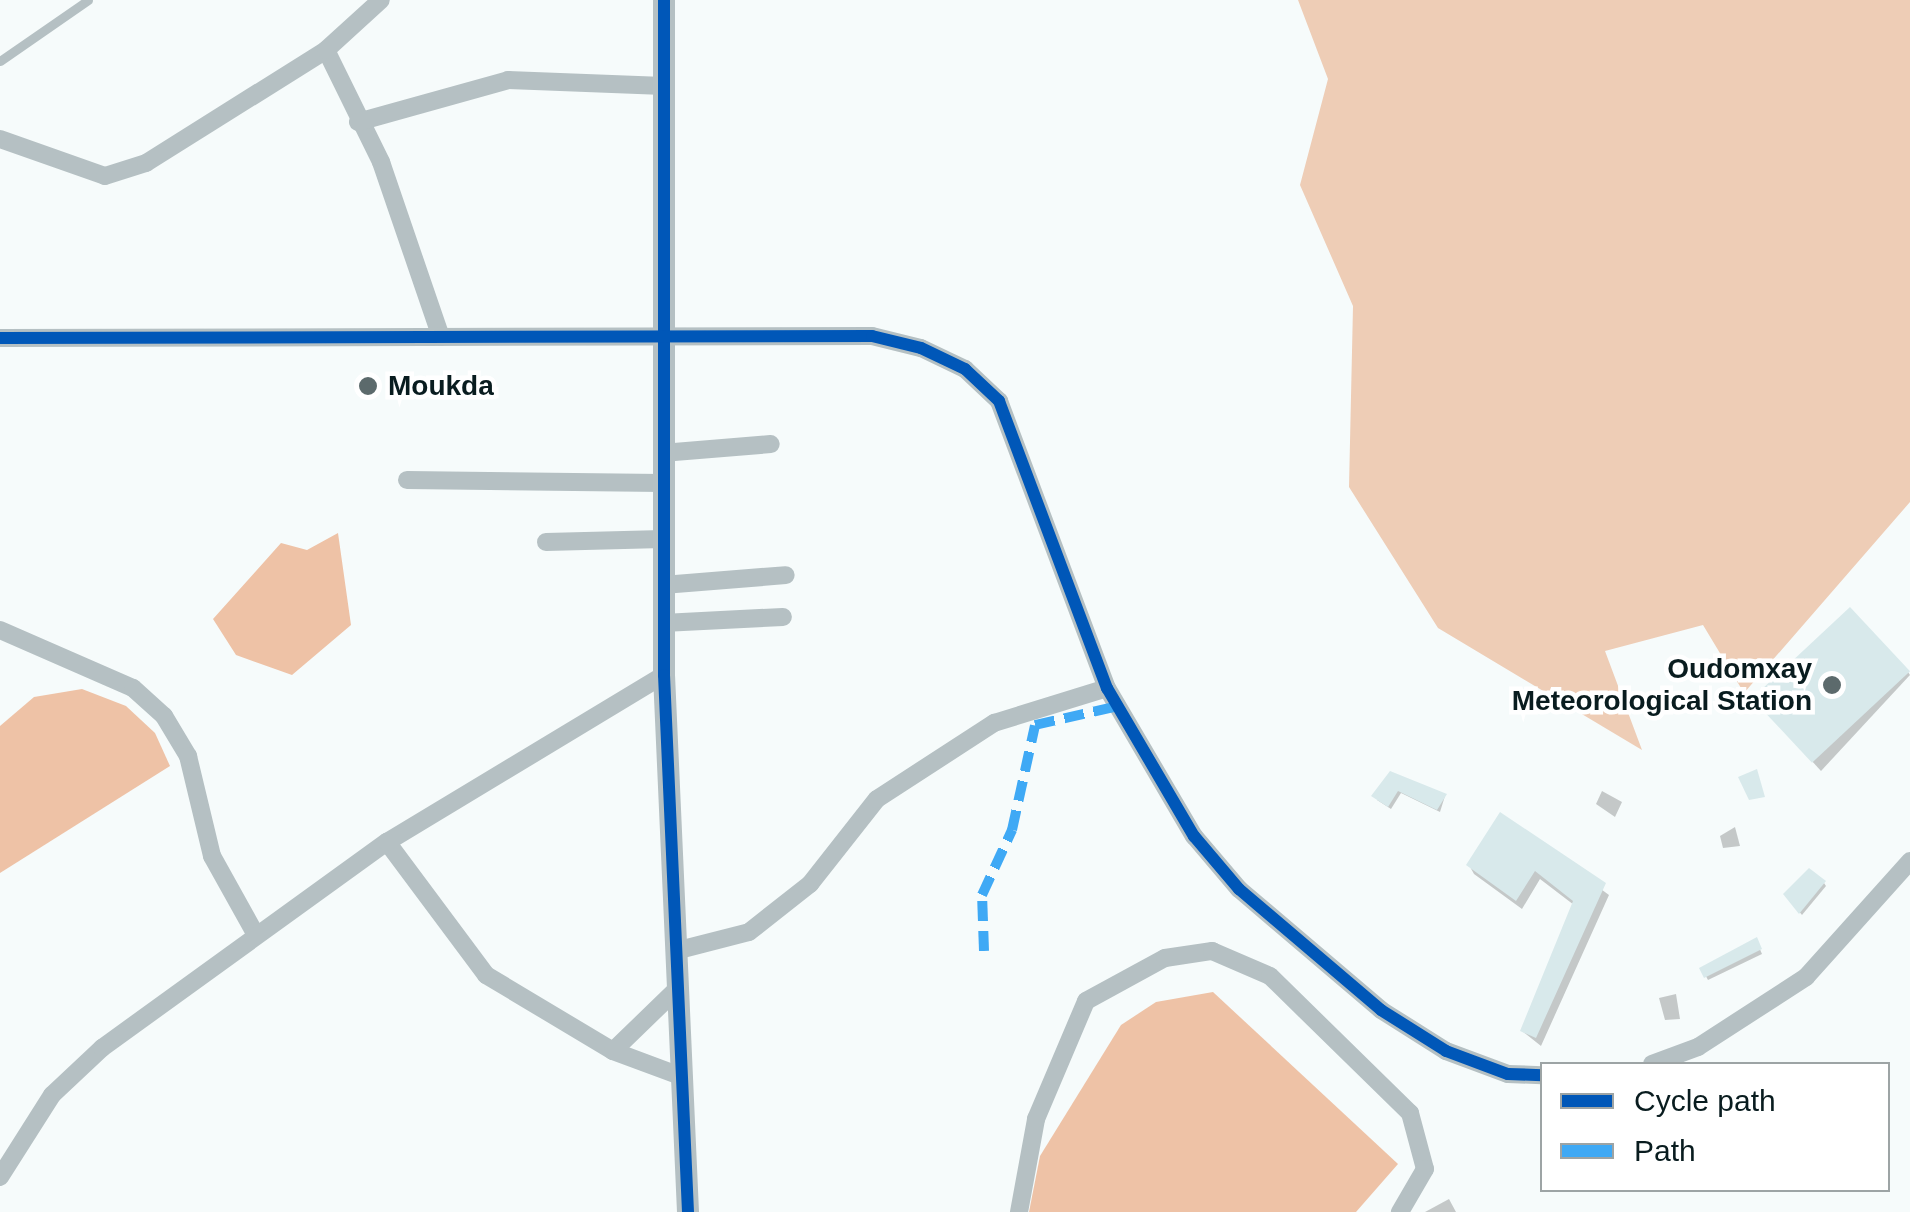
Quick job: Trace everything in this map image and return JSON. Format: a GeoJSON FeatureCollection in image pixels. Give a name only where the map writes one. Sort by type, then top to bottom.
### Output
{"type":"FeatureCollection","features":[{"type":"Feature","properties":{"kind":"street"},"geometry":{"type":"LineString","coordinates":[[0,139],[104,176],[146,163],[326,50],[381,0]]}},
{"type":"Feature","properties":{"kind":"street"},"geometry":{"type":"LineString","coordinates":[[664,0],[664,675],[688,1212]]}},
{"type":"Feature","properties":{"kind":"street"},"geometry":{"type":"LineString","coordinates":[[326,50],[394,196],[441,337]]}},
{"type":"Feature","properties":{"kind":"street"},"geometry":{"type":"LineString","coordinates":[[358,122],[508,80],[664,86]]}},
{"type":"Feature","properties":{"kind":"street"},"geometry":{"type":"LineString","coordinates":[[0,338],[872,336],[965,369],[1016,434],[1107,688],[1194,836],[1239,890],[1382,1010],[1446,1051],[1508,1074],[1540,1076]]}},
{"type":"Feature","properties":{"kind":"street"},"geometry":{"type":"LineString","coordinates":[[662,453],[771,444]]}},
{"type":"Feature","properties":{"kind":"street"},"geometry":{"type":"LineString","coordinates":[[407,480],[662,483]]}},
{"type":"Feature","properties":{"kind":"street"},"geometry":{"type":"LineString","coordinates":[[546,542],[662,539]]}},
{"type":"Feature","properties":{"kind":"street"},"geometry":{"type":"LineString","coordinates":[[663,585],[786,576]]}},
{"type":"Feature","properties":{"kind":"street"},"geometry":{"type":"LineString","coordinates":[[663,624],[783,616]]}},
{"type":"Feature","properties":{"kind":"street"},"geometry":{"type":"LineString","coordinates":[[0,630],[133,688],[164,716],[188,756],[212,856],[256,935]]}},
{"type":"Feature","properties":{"kind":"street"},"geometry":{"type":"LineString","coordinates":[[0,1176],[52,1095],[89,1060],[386,842],[664,675]]}},
{"type":"Feature","properties":{"kind":"street"},"geometry":{"type":"LineString","coordinates":[[678,950],[749,932],[810,884],[877,798],[994,723],[1107,688]]}},
{"type":"Feature","properties":{"kind":"street"},"geometry":{"type":"LineString","coordinates":[[386,842],[486,975],[614,1051],[682,1078]]}},
{"type":"Feature","properties":{"kind":"street"},"geometry":{"type":"LineString","coordinates":[[1658,1062],[1698,1048],[1806,977],[1910,861]]}},
{"type":"Feature","properties":{"kind":"street"},"geometry":{"type":"LineString","coordinates":[[1019,1212],[1036,1120],[1086,1001],[1165,958],[1212,951],[1270,976],[1410,1113],[1425,1168],[1400,1212]]}},
{"type":"Feature","properties":{"kind":"street"},"geometry":{"type":"LineString","coordinates":[[614,1051],[679,987]]}},
{"type":"Feature","properties":{"kind":"lane"},"geometry":{"type":"LineString","coordinates":[[0,61],[88,0]]}},
{"type":"Feature","properties":{"kind":"shaded area"},"geometry":{"type":"Polygon","coordinates":[[[1298,0],[1910,0],[1910,502],[1744,693],[1703,625],[1605,651],[1642,750],[1438,628],[1349,487],[1353,306],[1300,185],[1328,79],[1298,0]]]}},
{"type":"Feature","properties":{"kind":"shaded area"},"geometry":{"type":"Polygon","coordinates":[[[338,533],[351,625],[292,675],[236,655],[213,619],[281,543],[307,550],[338,533]]]}},
{"type":"Feature","properties":{"kind":"shaded area"},"geometry":{"type":"Polygon","coordinates":[[[82,689],[126,706],[155,733],[170,766],[0,873],[0,726],[34,697],[82,689]]]}},
{"type":"Feature","properties":{"kind":"shaded area"},"geometry":{"type":"Polygon","coordinates":[[[1213,992],[1398,1164],[1356,1212],[1029,1212],[1040,1156],[1121,1025],[1156,1002],[1213,992]]]}},
{"type":"Feature","properties":{"kind":"building","name":"Oudomxay Meteorological Station"},"geometry":{"type":"Polygon","coordinates":[[[1850,607],[1910,671],[1812,763],[1752,698],[1850,607]]]}},
{"type":"Feature","properties":{"kind":"building"},"geometry":{"type":"Polygon","coordinates":[[[1757,769],[1765,797],[1749,800],[1738,777],[1757,769]]]}},
{"type":"Feature","properties":{"kind":"building"},"geometry":{"type":"Polygon","coordinates":[[[1390,771],[1447,794],[1437,810],[1398,791],[1388,807],[1371,796],[1390,771]]]}},
{"type":"Feature","properties":{"kind":"building"},"geometry":{"type":"Polygon","coordinates":[[[1500,812],[1606,883],[1536,1038],[1520,1031],[1573,901],[1535,871],[1516,901],[1466,865],[1500,812]]]}},
{"type":"Feature","properties":{"kind":"building"},"geometry":{"type":"Polygon","coordinates":[[[1809,868],[1826,881],[1799,914],[1783,894],[1809,868]]]}},
{"type":"Feature","properties":{"kind":"building"},"geometry":{"type":"Polygon","coordinates":[[[1757,937],[1762,949],[1704,978],[1699,968],[1757,937]]]}},
{"type":"Feature","properties":{"kind":"marked path"},"geometry":{"type":"LineString","coordinates":[[984,951],[982,895],[1012,830],[1035,725],[1118,706]]}},
{"type":"Feature","properties":{"kind":"cycle path"},"geometry":{"type":"LineString","coordinates":[[664,0],[664,675],[688,1212]]}},
{"type":"Feature","properties":{"kind":"cycle path"},"geometry":{"type":"LineString","coordinates":[[0,338],[872,336],[921,348],[965,369],[999,401],[1107,688],[1194,836],[1239,889],[1381,1010],[1446,1051],[1508,1074],[1540,1075]]}},
{"type":"Feature","properties":{"kind":"place","name":"Moukda"},"geometry":{"type":"Point","coordinates":[368,386]}},
{"type":"Feature","properties":{"kind":"place","name":"Oudomxay Meteorological Station"},"geometry":{"type":"Point","coordinates":[1832,685]}}]}
